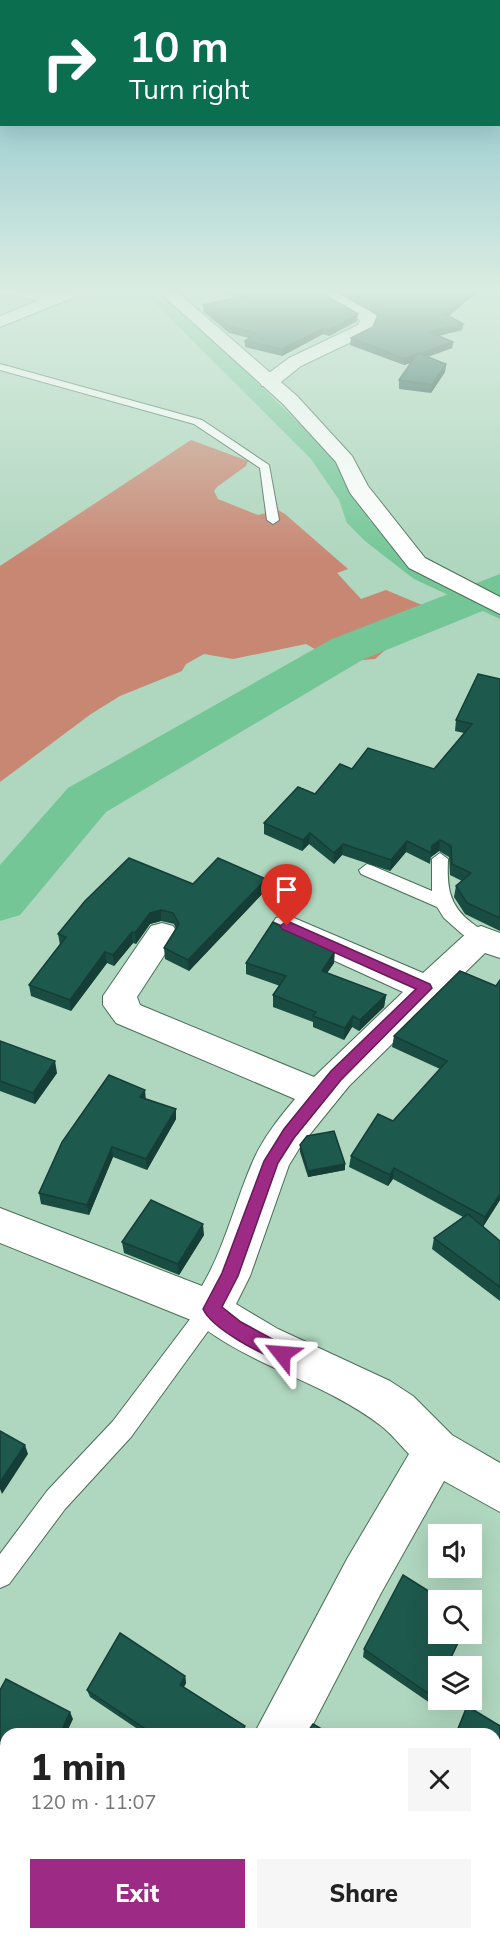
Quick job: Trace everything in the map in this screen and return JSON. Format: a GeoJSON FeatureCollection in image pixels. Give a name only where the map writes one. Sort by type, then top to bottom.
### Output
{"type":"FeatureCollection","features":[{"type":"Feature","properties":{"kind":"street"},"geometry":{"type":"LineString","coordinates":[[266,379],[290,400],[345,460],[358,488],[417,563],[500,607]]}},
{"type":"Feature","properties":{"kind":"street"},"geometry":{"type":"LineString","coordinates":[[269,382],[272,379]]}},
{"type":"Feature","properties":{"kind":"street"},"geometry":{"type":"LineString","coordinates":[[287,926],[426,988]]}},
{"type":"Feature","properties":{"kind":"street"},"geometry":{"type":"LineString","coordinates":[[162,934],[120,996],[120,1005],[128,1014],[319,1094]]}},
{"type":"Feature","properties":{"kind":"street"},"geometry":{"type":"LineString","coordinates":[[211,1309],[230,1276],[272,1161],[319,1094],[426,988],[491,942]]}},
{"type":"Feature","properties":{"kind":"street"},"geometry":{"type":"LineString","coordinates":[[0,1225],[211,1309],[235,1328],[263,1344],[375,1396],[398,1411],[436,1450],[500,1489]]}},
{"type":"Feature","properties":{"kind":"street"},"geometry":{"type":"LineString","coordinates":[[283,1728],[364,1576],[436,1450]]}},
{"type":"Feature","properties":{"kind":"lane"},"geometry":{"type":"LineString","coordinates":[[45,379],[198,422],[265,467],[273,520]]}},
{"type":"Feature","properties":{"kind":"lane"},"geometry":{"type":"LineString","coordinates":[[440,858],[441,902]]}},
{"type":"Feature","properties":{"kind":"lane"},"geometry":{"type":"LineString","coordinates":[[367,870],[441,902],[456,921],[491,942]]}},
{"type":"Feature","properties":{"kind":"lane"},"geometry":{"type":"LineString","coordinates":[[0,1575],[56,1500],[122,1429],[211,1309]]}},
{"type":"Feature","properties":{"kind":"shaded area"},"geometry":{"type":"Polygon","coordinates":[[[191,440],[248,461],[246,466],[217,487],[214,491],[218,499],[258,515],[278,510],[285,514],[348,569],[337,573],[361,599],[386,590],[434,610],[438,615],[429,630],[391,645],[375,659],[338,662],[306,644],[233,659],[204,654],[186,664],[182,671],[120,696],[91,714],[0,782],[0,566],[191,440]]]}},
{"type":"Feature","properties":{"kind":"building"},"geometry":{"type":"Polygon","coordinates":[[[399,379],[436,379],[432,385],[399,379]]]}},
{"type":"Feature","properties":{"kind":"building"},"geometry":{"type":"Polygon","coordinates":[[[478,674],[500,679],[500,918],[467,903],[456,886],[471,873],[452,864],[451,846],[440,840],[432,846],[431,853],[407,841],[391,860],[343,844],[334,853],[310,833],[303,840],[264,823],[298,787],[315,794],[340,764],[352,769],[368,748],[434,769],[472,724],[456,720],[478,674]]]}},
{"type":"Feature","properties":{"kind":"building"},"geometry":{"type":"Polygon","coordinates":[[[129,858],[193,884],[218,858],[266,879],[188,960],[164,948],[179,924],[173,913],[161,910],[150,913],[135,933],[132,932],[113,955],[105,952],[70,1000],[29,985],[66,937],[58,934],[85,901],[129,858]]]}},
{"type":"Feature","properties":{"kind":"building"},"geometry":{"type":"Polygon","coordinates":[[[273,922],[335,951],[322,971],[386,995],[360,1020],[353,1016],[345,1028],[313,1016],[316,1012],[273,995],[286,976],[246,963],[273,922]]]}},
{"type":"Feature","properties":{"kind":"building"},"geometry":{"type":"Polygon","coordinates":[[[460,971],[496,986],[500,980],[500,1194],[485,1217],[394,1168],[390,1175],[351,1156],[378,1114],[393,1121],[447,1061],[394,1036],[460,971]]]}},
{"type":"Feature","properties":{"kind":"building"},"geometry":{"type":"Polygon","coordinates":[[[0,1041],[55,1061],[33,1093],[0,1081],[0,1041]]]}},
{"type":"Feature","properties":{"kind":"building"},"geometry":{"type":"Polygon","coordinates":[[[109,1075],[145,1090],[140,1097],[176,1109],[146,1159],[112,1147],[87,1205],[39,1193],[62,1142],[109,1075]]]}},
{"type":"Feature","properties":{"kind":"building"},"geometry":{"type":"Polygon","coordinates":[[[334,1131],[345,1164],[308,1171],[300,1145],[307,1136],[334,1131]]]}},
{"type":"Feature","properties":{"kind":"building"},"geometry":{"type":"Polygon","coordinates":[[[151,1200],[203,1224],[178,1264],[122,1242],[151,1200]]]}},
{"type":"Feature","properties":{"kind":"building"},"geometry":{"type":"Polygon","coordinates":[[[468,1214],[500,1241],[500,1287],[434,1238],[468,1214]]]}},
{"type":"Feature","properties":{"kind":"building"},"geometry":{"type":"Polygon","coordinates":[[[0,1431],[25,1445],[0,1482],[0,1431]]]}},
{"type":"Feature","properties":{"kind":"building"},"geometry":{"type":"Polygon","coordinates":[[[403,1575],[428,1591],[428,1644],[457,1644],[452,1656],[428,1656],[428,1693],[364,1649],[403,1575]]]}},
{"type":"Feature","properties":{"kind":"building"},"geometry":{"type":"Polygon","coordinates":[[[120,1633],[185,1676],[180,1685],[245,1726],[244,1728],[144,1728],[87,1690],[120,1633]]]}},
{"type":"Feature","properties":{"kind":"building"},"geometry":{"type":"Polygon","coordinates":[[[6,1679],[70,1712],[63,1728],[0,1728],[0,1690],[6,1679]]]}},
{"type":"Feature","properties":{"kind":"building"},"geometry":{"type":"Polygon","coordinates":[[[465,1710],[474,1710],[500,1728],[458,1728],[465,1710]]]}},
{"type":"Feature","properties":{"kind":"waterway"},"geometry":{"type":"LineString","coordinates":[[242,379],[319,455],[350,500],[359,523],[373,536],[423,574],[500,611]]}},
{"type":"Feature","properties":{"kind":"waterway"},"geometry":{"type":"LineString","coordinates":[[0,901],[87,800],[348,649],[474,601],[500,587]]}},
{"type":"Feature","properties":{"kind":"route"},"geometry":{"type":"LineString","coordinates":[[282,1354],[235,1328],[211,1309],[230,1276],[272,1161],[289,1133],[336,1076],[426,988],[287,926]]}}]}
